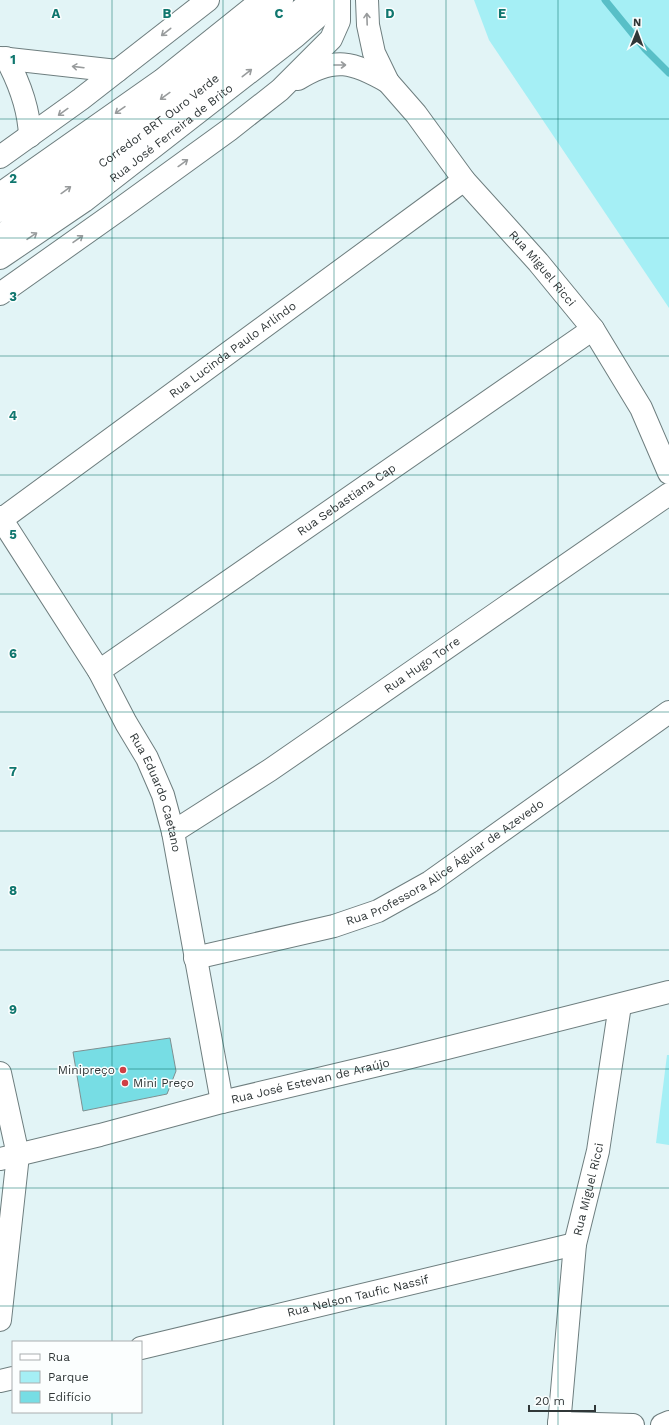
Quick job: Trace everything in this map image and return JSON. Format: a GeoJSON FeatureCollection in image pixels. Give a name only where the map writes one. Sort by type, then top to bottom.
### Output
{"type":"FeatureCollection","features":[{"type":"Feature","properties":{"kind":"street"},"geometry":{"type":"LineString","coordinates":[[0,157],[117,71],[208,0]]}},
{"type":"Feature","properties":{"kind":"street"},"geometry":{"type":"LineString","coordinates":[[0,194],[162,80],[262,0]]}},
{"type":"Feature","properties":{"kind":"street","name":"Corredor BRT Ouro Verde"},"geometry":{"type":"LineString","coordinates":[[0,211],[169,93],[282,0]]}},
{"type":"Feature","properties":{"kind":"street","name":"Corredor BRT Ouro Verde"},"geometry":{"type":"LineString","coordinates":[[0,236],[64,192],[183,104],[313,0]]}},
{"type":"Feature","properties":{"kind":"street"},"geometry":{"type":"LineString","coordinates":[[0,294],[120,210],[229,130],[280,90],[331,39],[340,21],[338,0]]}},
{"type":"Feature","properties":{"kind":"street","name":"Rua José Ferreira de Brito"},"geometry":{"type":"LineString","coordinates":[[0,258],[90,196],[296,36],[338,0]]}},
{"type":"Feature","properties":{"kind":"street","name":"Rua Miguel Ricci"},"geometry":{"type":"LineString","coordinates":[[367,0],[368,25],[374,53],[388,82],[416,114],[464,180],[538,262],[593,329],[641,408],[669,474]]}},
{"type":"Feature","properties":{"kind":"street"},"geometry":{"type":"LineString","coordinates":[[3,58],[117,71]]}},
{"type":"Feature","properties":{"kind":"street"},"geometry":{"type":"LineString","coordinates":[[3,58],[14,74],[24,99],[30,120],[30,136]]}},
{"type":"Feature","properties":{"kind":"street","name":"Rua Miguel Ricci"},"geometry":{"type":"LineString","coordinates":[[280,90],[310,71],[336,64],[346,64],[366,70],[388,82]]}},
{"type":"Feature","properties":{"kind":"street","name":"Rua Lucinda Paulo Arlíndo"},"geometry":{"type":"LineString","coordinates":[[1,518],[464,180]]}},
{"type":"Feature","properties":{"kind":"street","name":"Rua Sebastiana Cap"},"geometry":{"type":"LineString","coordinates":[[99,671],[593,329]]}},
{"type":"Feature","properties":{"kind":"street","name":"Rua Hugo Torre"},"geometry":{"type":"LineString","coordinates":[[173,832],[270,770],[669,494]]}},
{"type":"Feature","properties":{"kind":"street","name":"Rua Eduardo Caetano"},"geometry":{"type":"LineString","coordinates":[[1,518],[99,671],[126,723],[147,758],[163,795],[173,832],[222,1102]]}},
{"type":"Feature","properties":{"kind":"street","name":"Rua Professora Alice Águiar de Azevedo"},"geometry":{"type":"LineString","coordinates":[[195,958],[334,926],[378,911],[430,882],[669,712]]}},
{"type":"Feature","properties":{"kind":"street"},"geometry":{"type":"LineString","coordinates":[[620,1005],[669,992]]}},
{"type":"Feature","properties":{"kind":"street","name":"Rua Miguel Ricci"},"geometry":{"type":"LineString","coordinates":[[559,1424],[576,1244],[598,1151],[620,1005]]}},
{"type":"Feature","properties":{"kind":"street","name":"Rua José Estevan de Araújo"},"geometry":{"type":"LineString","coordinates":[[9,1157],[100,1136],[222,1102],[620,1005]]}},
{"type":"Feature","properties":{"kind":"street"},"geometry":{"type":"LineString","coordinates":[[0,1073],[9,1157],[0,1320]]}},
{"type":"Feature","properties":{"kind":"street","name":"Rua Nelson Taufic Nassif"},"geometry":{"type":"LineString","coordinates":[[142,1348],[576,1244]]}},
{"type":"Feature","properties":{"kind":"street"},"geometry":{"type":"LineString","coordinates":[[0,1381],[12,1378]]}},
{"type":"Feature","properties":{"kind":"street"},"geometry":{"type":"LineString","coordinates":[[662,1425],[669,1422]]}},
{"type":"Feature","properties":{"kind":"street"},"geometry":{"type":"LineString","coordinates":[[559,1424],[632,1425]]}},
{"type":"Feature","properties":{"kind":"green space"},"geometry":{"type":"Polygon","coordinates":[[[474,0],[669,0],[669,308],[489,40],[474,0]]]}},
{"type":"Feature","properties":{"kind":"green space"},"geometry":{"type":"Polygon","coordinates":[[[667,1055],[669,1055],[669,1145],[656,1143],[667,1055]]]}},
{"type":"Feature","properties":{"kind":"building","name":"Mini Preço"},"geometry":{"type":"Polygon","coordinates":[[[170,1038],[176,1071],[167,1094],[83,1111],[73,1052],[170,1038]]]}},
{"type":"Feature","properties":{"kind":"waterway"},"geometry":{"type":"LineString","coordinates":[[605,0],[645,49],[669,73]]}},
{"type":"Feature","properties":{"kind":"place","name":"Minipreço"},"geometry":{"type":"Point","coordinates":[123,1070]}},
{"type":"Feature","properties":{"kind":"place","name":"Mini Preço"},"geometry":{"type":"Point","coordinates":[125,1083]}}]}
